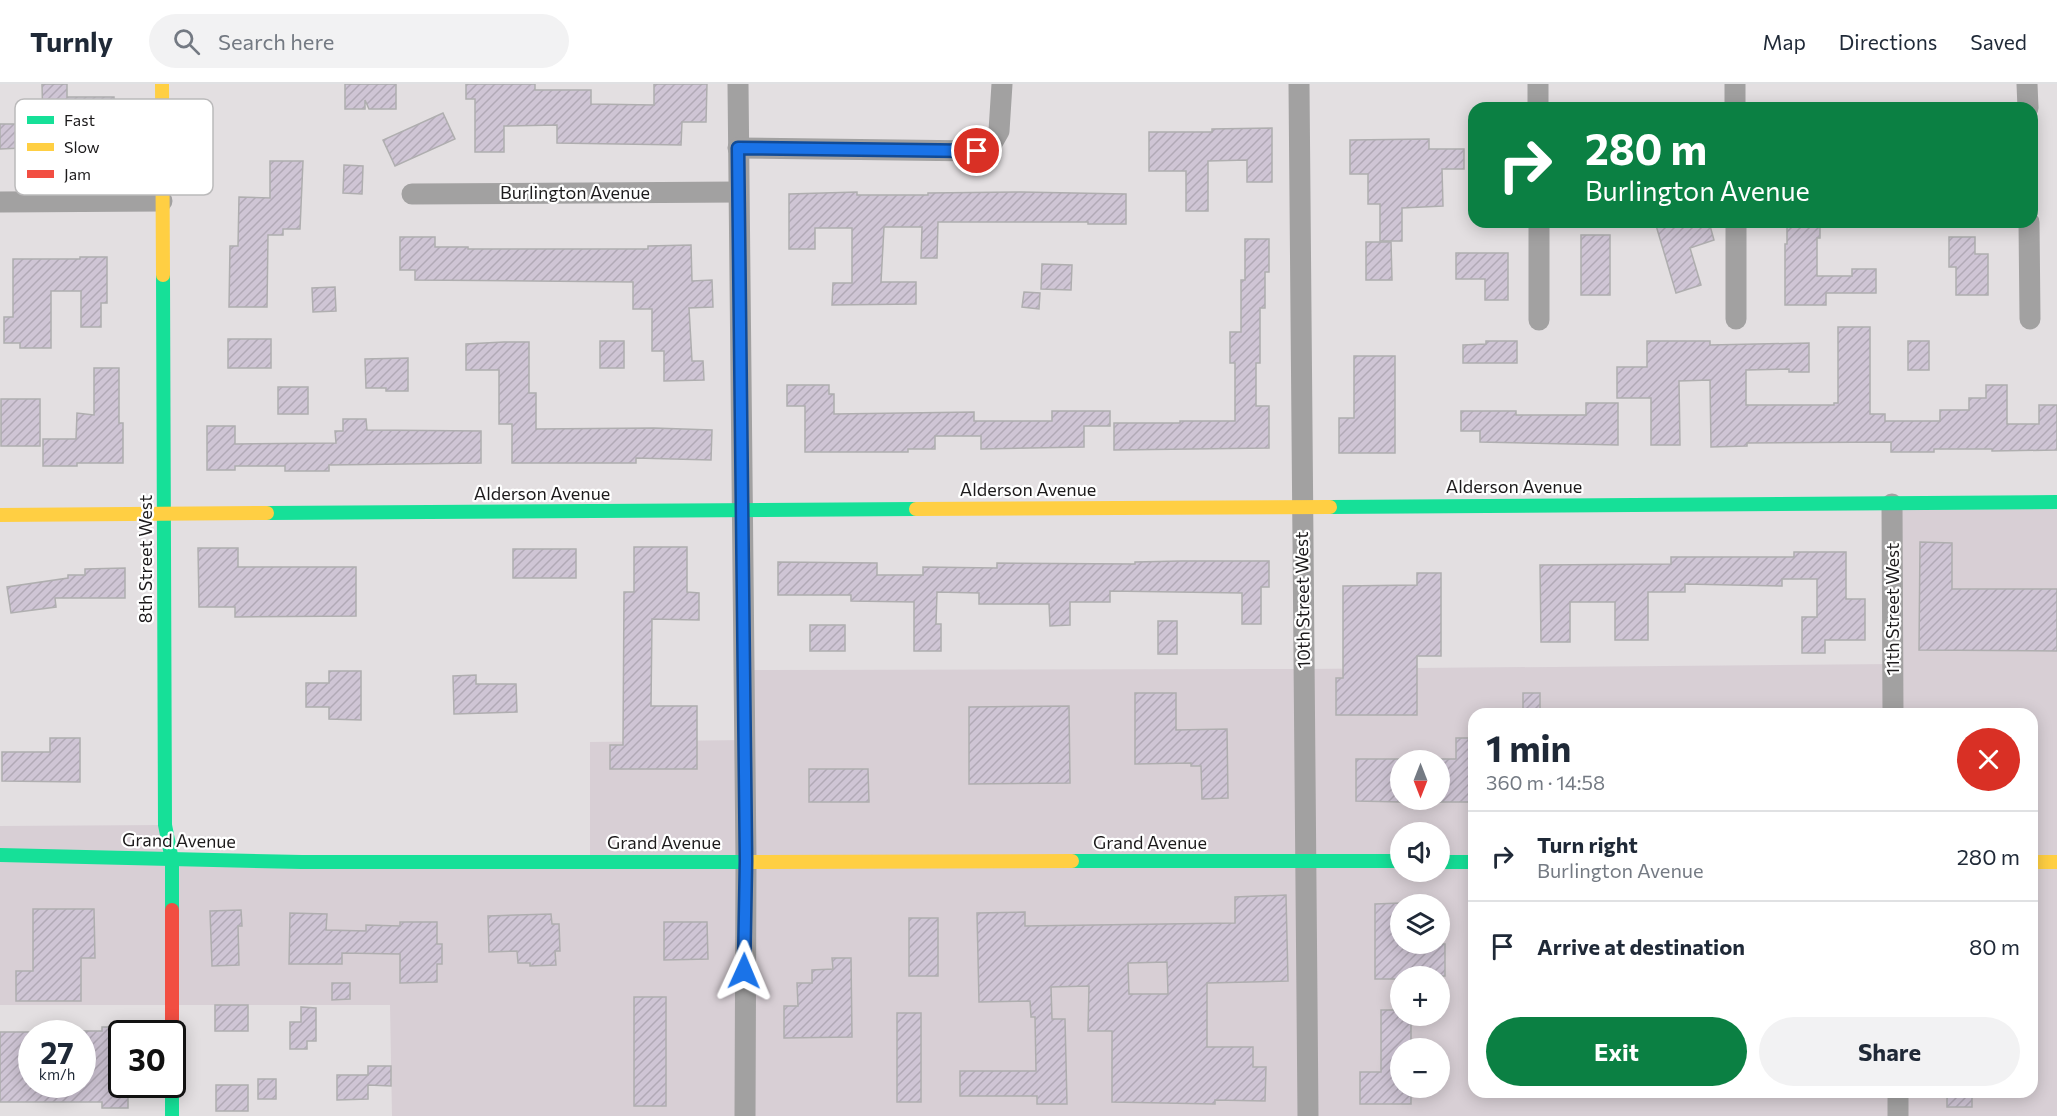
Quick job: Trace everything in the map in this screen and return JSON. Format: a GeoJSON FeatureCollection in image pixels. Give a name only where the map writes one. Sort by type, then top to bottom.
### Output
{"type":"FeatureCollection","features":[{"type":"Feature","properties":{"kind":"street"},"geometry":{"type":"LineString","coordinates":[[738,84],[746,861],[745,1116]]}},
{"type":"Feature","properties":{"kind":"street"},"geometry":{"type":"LineString","coordinates":[[738,148],[977,151],[991,145],[999,131],[1002,84]]}},
{"type":"Feature","properties":{"kind":"street","name":"10th Street West"},"geometry":{"type":"LineString","coordinates":[[1299,84],[1308,1116]]}},
{"type":"Feature","properties":{"kind":"street"},"geometry":{"type":"LineString","coordinates":[[1538,84],[1538,102]]}},
{"type":"Feature","properties":{"kind":"street"},"geometry":{"type":"LineString","coordinates":[[1734,84],[1735,102]]}},
{"type":"Feature","properties":{"kind":"street"},"geometry":{"type":"LineString","coordinates":[[2027,84],[2028,102]]}},
{"type":"Feature","properties":{"kind":"street","name":"Burlington Avenue"},"geometry":{"type":"LineString","coordinates":[[412,195],[738,192]]}},
{"type":"Feature","properties":{"kind":"street","name":"8th Street West"},"geometry":{"type":"LineString","coordinates":[[162,195],[165,825],[172,860],[172,1020]]}},
{"type":"Feature","properties":{"kind":"street"},"geometry":{"type":"LineString","coordinates":[[0,202],[162,201]]}},
{"type":"Feature","properties":{"kind":"street"},"geometry":{"type":"LineString","coordinates":[[1539,228],[1539,320]]}},
{"type":"Feature","properties":{"kind":"street"},"geometry":{"type":"LineString","coordinates":[[1736,228],[1736,319]]}},
{"type":"Feature","properties":{"kind":"street"},"geometry":{"type":"LineString","coordinates":[[2029,228],[2031,319]]}},
{"type":"Feature","properties":{"kind":"street","name":"Alderson Avenue"},"geometry":{"type":"LineString","coordinates":[[0,515],[2057,502]]}},
{"type":"Feature","properties":{"kind":"street","name":"11th Street West"},"geometry":{"type":"LineString","coordinates":[[1892,504],[1893,708]]}},
{"type":"Feature","properties":{"kind":"street","name":"Grand Avenue"},"geometry":{"type":"LineString","coordinates":[[0,855],[302,862],[1390,861]]}},
{"type":"Feature","properties":{"kind":"street"},"geometry":{"type":"LineString","coordinates":[[1450,862],[1468,862]]}},
{"type":"Feature","properties":{"kind":"street"},"geometry":{"type":"LineString","coordinates":[[2038,862],[2057,862]]}},
{"type":"Feature","properties":{"kind":"street"},"geometry":{"type":"LineString","coordinates":[[172,1098],[172,1116]]}},
{"type":"Feature","properties":{"kind":"street"},"geometry":{"type":"LineString","coordinates":[[1898,1098],[1898,1116]]}},
{"type":"Feature","properties":{"kind":"shaded area"},"geometry":{"type":"Polygon","coordinates":[[[2057,502],[2057,1116],[392,1116],[390,1005],[0,1005],[0,826],[165,825],[172,860],[590,861],[590,742],[744,740],[744,670],[1304,669],[1893,664],[1892,504],[2057,502]]]}},
{"type":"Feature","properties":{"kind":"building"},"geometry":{"type":"Polygon","coordinates":[[[42,84],[67,84],[67,97],[114,97],[114,99],[42,99],[42,84]]]}},
{"type":"Feature","properties":{"kind":"building"},"geometry":{"type":"Polygon","coordinates":[[[345,84],[396,84],[396,109],[369,109],[365,100],[365,109],[345,109],[345,84]]]}},
{"type":"Feature","properties":{"kind":"building"},"geometry":{"type":"Polygon","coordinates":[[[466,84],[535,84],[535,90],[591,90],[591,104],[654,105],[654,84],[707,84],[706,122],[682,122],[681,145],[557,143],[557,125],[504,126],[504,152],[475,152],[475,99],[466,99],[466,84]]]}},
{"type":"Feature","properties":{"kind":"building"},"geometry":{"type":"Polygon","coordinates":[[[443,113],[455,139],[395,166],[383,140],[443,113]]]}},
{"type":"Feature","properties":{"kind":"building"},"geometry":{"type":"Polygon","coordinates":[[[0,124],[15,124],[15,148],[0,149],[0,124]]]}},
{"type":"Feature","properties":{"kind":"building"},"geometry":{"type":"Polygon","coordinates":[[[1272,128],[1272,182],[1247,182],[1247,160],[1208,161],[1208,211],[1186,211],[1186,171],[1149,171],[1149,132],[1212,132],[1212,129],[1272,128]]]}},
{"type":"Feature","properties":{"kind":"building"},"geometry":{"type":"Polygon","coordinates":[[[1429,139],[1429,149],[1464,149],[1464,169],[1442,169],[1443,206],[1402,208],[1402,241],[1380,241],[1380,204],[1368,204],[1368,174],[1350,174],[1350,140],[1429,139]]]}},
{"type":"Feature","properties":{"kind":"building"},"geometry":{"type":"Polygon","coordinates":[[[270,161],[303,161],[300,229],[283,229],[283,235],[268,235],[267,307],[229,307],[230,246],[238,246],[239,197],[270,198],[270,161]]]}},
{"type":"Feature","properties":{"kind":"building"},"geometry":{"type":"Polygon","coordinates":[[[344,165],[363,166],[362,194],[343,193],[344,165]]]}},
{"type":"Feature","properties":{"kind":"building"},"geometry":{"type":"Polygon","coordinates":[[[857,192],[857,195],[1021,192],[1126,194],[1126,224],[938,222],[937,258],[921,258],[922,227],[884,227],[881,282],[916,282],[916,304],[832,305],[833,283],[852,283],[852,228],[815,228],[815,249],[789,249],[789,194],[857,192]]]}},
{"type":"Feature","properties":{"kind":"building"},"geometry":{"type":"Polygon","coordinates":[[[1657,228],[1711,228],[1714,240],[1690,248],[1701,285],[1676,293],[1657,228]]]}},
{"type":"Feature","properties":{"kind":"building"},"geometry":{"type":"Polygon","coordinates":[[[1787,228],[1820,228],[1820,238],[1817,238],[1817,276],[1852,276],[1852,269],[1876,269],[1876,293],[1826,293],[1826,305],[1785,305],[1785,244],[1787,244],[1787,228]]]}},
{"type":"Feature","properties":{"kind":"building"},"geometry":{"type":"Polygon","coordinates":[[[1581,235],[1610,235],[1610,295],[1581,295],[1581,235]]]}},
{"type":"Feature","properties":{"kind":"building"},"geometry":{"type":"Polygon","coordinates":[[[400,237],[435,237],[435,247],[468,247],[468,249],[648,249],[648,246],[691,245],[692,281],[712,280],[713,307],[689,308],[692,361],[703,361],[704,380],[664,381],[664,351],[652,351],[652,309],[633,309],[633,282],[415,280],[415,270],[400,270],[400,237]]]}},
{"type":"Feature","properties":{"kind":"building"},"geometry":{"type":"Polygon","coordinates":[[[1949,237],[1975,237],[1975,254],[1988,254],[1988,295],[1956,295],[1956,267],[1949,267],[1949,237]]]}},
{"type":"Feature","properties":{"kind":"building"},"geometry":{"type":"Polygon","coordinates":[[[1245,239],[1269,239],[1269,272],[1265,272],[1265,308],[1260,308],[1260,363],[1256,363],[1256,406],[1269,406],[1269,448],[1114,450],[1114,423],[1235,421],[1235,363],[1230,363],[1230,332],[1241,332],[1241,280],[1245,280],[1245,239]]]}},
{"type":"Feature","properties":{"kind":"building"},"geometry":{"type":"Polygon","coordinates":[[[1366,242],[1391,242],[1392,280],[1366,280],[1366,242]]]}},
{"type":"Feature","properties":{"kind":"building"},"geometry":{"type":"Polygon","coordinates":[[[1456,253],[1508,253],[1508,300],[1485,300],[1485,279],[1456,279],[1456,253]]]}},
{"type":"Feature","properties":{"kind":"building"},"geometry":{"type":"Polygon","coordinates":[[[80,257],[107,257],[107,303],[101,303],[101,327],[81,327],[81,291],[51,291],[51,348],[20,348],[20,343],[4,343],[4,317],[13,317],[13,259],[80,259],[80,257]]]}},
{"type":"Feature","properties":{"kind":"building"},"geometry":{"type":"Polygon","coordinates":[[[1042,264],[1072,265],[1071,290],[1041,289],[1042,264]]]}},
{"type":"Feature","properties":{"kind":"building"},"geometry":{"type":"Polygon","coordinates":[[[335,287],[336,311],[313,312],[312,288],[335,287]]]}},
{"type":"Feature","properties":{"kind":"building"},"geometry":{"type":"Polygon","coordinates":[[[1024,292],[1040,293],[1039,309],[1022,307],[1024,292]]]}},
{"type":"Feature","properties":{"kind":"building"},"geometry":{"type":"Polygon","coordinates":[[[1838,327],[1870,327],[1870,414],[1885,414],[1885,421],[1940,421],[1940,410],[1969,410],[1969,398],[1986,398],[1986,385],[2007,385],[2007,424],[2039,424],[2039,405],[2057,405],[2057,450],[1934,449],[1934,452],[1891,452],[1891,442],[1747,443],[1747,446],[1711,447],[1710,380],[1679,381],[1680,445],[1651,445],[1651,398],[1617,398],[1617,367],[1647,367],[1647,341],[1710,341],[1710,345],[1809,343],[1809,372],[1789,372],[1789,369],[1746,370],[1746,405],[1834,405],[1838,403],[1838,327]]]}},
{"type":"Feature","properties":{"kind":"building"},"geometry":{"type":"Polygon","coordinates":[[[228,339],[271,339],[271,368],[228,368],[228,339]]]}},
{"type":"Feature","properties":{"kind":"building"},"geometry":{"type":"Polygon","coordinates":[[[600,341],[624,341],[624,368],[600,368],[600,341]]]}},
{"type":"Feature","properties":{"kind":"building"},"geometry":{"type":"Polygon","coordinates":[[[1486,341],[1517,341],[1517,363],[1463,363],[1463,345],[1486,344],[1486,341]]]}},
{"type":"Feature","properties":{"kind":"building"},"geometry":{"type":"Polygon","coordinates":[[[1908,341],[1929,341],[1929,370],[1908,370],[1908,341]]]}},
{"type":"Feature","properties":{"kind":"building"},"geometry":{"type":"Polygon","coordinates":[[[529,342],[529,393],[536,393],[536,429],[712,430],[711,460],[636,458],[636,463],[512,463],[512,424],[499,424],[499,370],[466,370],[466,344],[529,342]]]}},
{"type":"Feature","properties":{"kind":"building"},"geometry":{"type":"Polygon","coordinates":[[[1354,356],[1395,356],[1395,453],[1339,453],[1339,418],[1354,418],[1354,356]]]}},
{"type":"Feature","properties":{"kind":"building"},"geometry":{"type":"Polygon","coordinates":[[[408,358],[408,391],[366,388],[365,359],[408,358]]]}},
{"type":"Feature","properties":{"kind":"building"},"geometry":{"type":"Polygon","coordinates":[[[94,368],[119,368],[119,423],[123,423],[123,463],[43,466],[43,439],[76,439],[77,413],[94,415],[94,368]]]}},
{"type":"Feature","properties":{"kind":"building"},"geometry":{"type":"Polygon","coordinates":[[[787,385],[829,385],[829,394],[834,394],[834,414],[974,412],[974,421],[1052,421],[1052,411],[1110,411],[1110,426],[1084,426],[1084,447],[981,449],[981,436],[935,436],[935,449],[908,449],[908,452],[805,452],[805,406],[787,406],[787,385]]]}},
{"type":"Feature","properties":{"kind":"building"},"geometry":{"type":"Polygon","coordinates":[[[278,387],[308,387],[308,414],[278,414],[278,387]]]}},
{"type":"Feature","properties":{"kind":"building"},"geometry":{"type":"Polygon","coordinates":[[[1,399],[40,399],[40,446],[1,446],[1,399]]]}},
{"type":"Feature","properties":{"kind":"building"},"geometry":{"type":"Polygon","coordinates":[[[1586,403],[1618,403],[1618,445],[1480,442],[1480,431],[1461,431],[1461,411],[1516,411],[1516,415],[1586,415],[1586,403]]]}},
{"type":"Feature","properties":{"kind":"building"},"geometry":{"type":"Polygon","coordinates":[[[343,419],[366,419],[367,430],[481,431],[481,463],[329,465],[329,471],[285,471],[285,466],[235,466],[235,470],[207,470],[207,426],[235,426],[235,444],[336,443],[335,431],[343,431],[343,419]]]}},
{"type":"Feature","properties":{"kind":"building"},"geometry":{"type":"Polygon","coordinates":[[[1920,542],[1952,543],[1952,589],[2057,589],[2057,651],[1919,650],[1920,542]]]}},
{"type":"Feature","properties":{"kind":"building"},"geometry":{"type":"Polygon","coordinates":[[[634,547],[687,547],[687,592],[699,593],[699,620],[652,619],[651,706],[697,706],[697,769],[610,769],[610,745],[623,745],[624,592],[634,592],[634,547]]]}},
{"type":"Feature","properties":{"kind":"building"},"geometry":{"type":"Polygon","coordinates":[[[198,548],[238,548],[238,567],[356,567],[356,616],[235,617],[235,607],[199,607],[198,548]]]}},
{"type":"Feature","properties":{"kind":"building"},"geometry":{"type":"Polygon","coordinates":[[[513,549],[576,549],[576,578],[513,578],[513,549]]]}},
{"type":"Feature","properties":{"kind":"building"},"geometry":{"type":"Polygon","coordinates":[[[1794,552],[1846,552],[1846,599],[1865,599],[1865,640],[1825,640],[1825,653],[1802,653],[1802,617],[1817,617],[1817,579],[1782,579],[1782,586],[1685,584],[1685,592],[1648,592],[1648,640],[1615,640],[1615,602],[1570,602],[1570,642],[1541,642],[1540,565],[1671,564],[1671,557],[1794,557],[1794,552]]]}},
{"type":"Feature","properties":{"kind":"building"},"geometry":{"type":"Polygon","coordinates":[[[1269,561],[1269,587],[1261,587],[1261,624],[1242,624],[1242,593],[1110,591],[1110,602],[1070,602],[1070,625],[1050,626],[1049,604],[979,604],[979,593],[937,592],[936,624],[941,624],[941,651],[914,651],[914,602],[851,601],[851,595],[778,595],[778,562],[877,563],[877,575],[923,575],[923,567],[997,568],[997,563],[1135,564],[1135,562],[1269,561]]]}},
{"type":"Feature","properties":{"kind":"building"},"geometry":{"type":"Polygon","coordinates":[[[125,568],[125,598],[55,598],[56,607],[11,613],[7,587],[68,578],[68,575],[85,575],[85,569],[125,568]]]}},
{"type":"Feature","properties":{"kind":"building"},"geometry":{"type":"Polygon","coordinates":[[[1417,573],[1441,573],[1441,656],[1417,656],[1417,715],[1336,715],[1336,678],[1343,678],[1343,586],[1417,585],[1417,573]]]}},
{"type":"Feature","properties":{"kind":"building"},"geometry":{"type":"Polygon","coordinates":[[[1158,621],[1177,621],[1177,654],[1158,654],[1158,621]]]}},
{"type":"Feature","properties":{"kind":"building"},"geometry":{"type":"Polygon","coordinates":[[[810,625],[845,625],[845,651],[810,651],[810,625]]]}},
{"type":"Feature","properties":{"kind":"building"},"geometry":{"type":"Polygon","coordinates":[[[329,671],[361,671],[361,720],[329,719],[329,707],[306,707],[306,683],[329,683],[329,671]]]}},
{"type":"Feature","properties":{"kind":"building"},"geometry":{"type":"Polygon","coordinates":[[[476,675],[476,684],[516,684],[517,712],[454,714],[453,676],[476,675]]]}},
{"type":"Feature","properties":{"kind":"building"},"geometry":{"type":"Polygon","coordinates":[[[1135,693],[1176,693],[1176,730],[1227,729],[1228,798],[1202,799],[1201,766],[1191,766],[1191,763],[1135,764],[1135,693]]]}},
{"type":"Feature","properties":{"kind":"building"},"geometry":{"type":"Polygon","coordinates":[[[1523,693],[1540,693],[1540,708],[1523,708],[1523,693]]]}},
{"type":"Feature","properties":{"kind":"building"},"geometry":{"type":"Polygon","coordinates":[[[1069,706],[1070,783],[969,784],[969,707],[1069,706]]]}},
{"type":"Feature","properties":{"kind":"building"},"geometry":{"type":"Polygon","coordinates":[[[50,738],[80,738],[80,782],[2,781],[2,752],[50,752],[50,738]]]}},
{"type":"Feature","properties":{"kind":"building"},"geometry":{"type":"Polygon","coordinates":[[[1456,738],[1468,738],[1468,802],[1450,802],[1450,759],[1456,759],[1456,738]]]}},
{"type":"Feature","properties":{"kind":"building"},"geometry":{"type":"Polygon","coordinates":[[[1356,759],[1390,759],[1390,802],[1356,801],[1356,759]]]}},
{"type":"Feature","properties":{"kind":"building"},"geometry":{"type":"Polygon","coordinates":[[[809,769],[868,769],[869,802],[809,802],[809,769]]]}},
{"type":"Feature","properties":{"kind":"building"},"geometry":{"type":"Polygon","coordinates":[[[1286,895],[1288,981],[1207,983],[1207,1047],[1253,1047],[1253,1067],[1266,1067],[1265,1101],[1215,1100],[1215,1104],[1112,1102],[1112,1031],[1088,1031],[1089,986],[1051,987],[1052,1019],[1065,1019],[1067,1104],[1037,1104],[1037,1096],[960,1096],[960,1071],[1036,1071],[1035,1017],[1031,1017],[1030,1001],[979,1002],[977,913],[1025,912],[1025,926],[1235,923],[1235,897],[1286,895]],[[1167,962],[1128,963],[1129,994],[1168,994],[1167,962]]]}},
{"type":"Feature","properties":{"kind":"building"},"geometry":{"type":"Polygon","coordinates":[[[1390,903],[1390,954],[1445,954],[1445,966],[1390,966],[1390,979],[1375,979],[1375,904],[1390,903]]]}},
{"type":"Feature","properties":{"kind":"building"},"geometry":{"type":"Polygon","coordinates":[[[33,909],[94,909],[95,958],[81,958],[81,1001],[16,1001],[16,971],[33,971],[33,909]]]}},
{"type":"Feature","properties":{"kind":"building"},"geometry":{"type":"Polygon","coordinates":[[[241,910],[242,926],[238,926],[239,965],[212,966],[210,911],[241,910]]]}},
{"type":"Feature","properties":{"kind":"building"},"geometry":{"type":"Polygon","coordinates":[[[290,913],[327,914],[326,930],[366,931],[366,925],[400,926],[400,922],[437,922],[437,944],[442,944],[442,964],[437,964],[437,982],[400,983],[400,954],[342,953],[342,964],[289,964],[290,913]]]}},
{"type":"Feature","properties":{"kind":"building"},"geometry":{"type":"Polygon","coordinates":[[[551,914],[552,924],[559,924],[560,951],[555,951],[556,965],[530,966],[530,963],[518,963],[517,951],[489,952],[488,916],[551,914]]]}},
{"type":"Feature","properties":{"kind":"building"},"geometry":{"type":"Polygon","coordinates":[[[909,918],[938,918],[938,976],[909,976],[909,918]]]}},
{"type":"Feature","properties":{"kind":"building"},"geometry":{"type":"Polygon","coordinates":[[[664,922],[707,922],[708,959],[664,960],[664,922]]]}},
{"type":"Feature","properties":{"kind":"building"},"geometry":{"type":"Polygon","coordinates":[[[832,958],[851,958],[852,1037],[784,1038],[784,1006],[798,1006],[797,983],[812,983],[812,970],[833,969],[832,958]]]}},
{"type":"Feature","properties":{"kind":"building"},"geometry":{"type":"Polygon","coordinates":[[[332,983],[350,983],[350,999],[332,1000],[332,983]]]}},
{"type":"Feature","properties":{"kind":"building"},"geometry":{"type":"Polygon","coordinates":[[[634,997],[666,997],[666,1106],[634,1106],[634,997]]]}},
{"type":"Feature","properties":{"kind":"building"},"geometry":{"type":"Polygon","coordinates":[[[215,1005],[248,1005],[248,1031],[215,1031],[215,1005]]]}},
{"type":"Feature","properties":{"kind":"building"},"geometry":{"type":"Polygon","coordinates":[[[301,1007],[316,1008],[316,1041],[307,1041],[307,1049],[290,1049],[290,1022],[301,1022],[301,1007]]]}},
{"type":"Feature","properties":{"kind":"building"},"geometry":{"type":"Polygon","coordinates":[[[1381,1010],[1390,1010],[1390,1026],[1411,1026],[1411,1038],[1390,1038],[1390,1098],[1411,1098],[1411,1104],[1360,1104],[1360,1072],[1381,1072],[1381,1010]]]}},
{"type":"Feature","properties":{"kind":"building"},"geometry":{"type":"Polygon","coordinates":[[[897,1013],[921,1013],[921,1102],[897,1102],[897,1013]]]}},
{"type":"Feature","properties":{"kind":"building"},"geometry":{"type":"Polygon","coordinates":[[[102,1027],[108,1027],[108,1098],[128,1098],[128,1108],[102,1108],[102,1102],[0,1102],[0,1032],[18,1032],[18,1098],[96,1098],[96,1031],[102,1031],[102,1027]]]}},
{"type":"Feature","properties":{"kind":"building"},"geometry":{"type":"Polygon","coordinates":[[[368,1066],[391,1066],[391,1086],[368,1085],[368,1099],[337,1100],[337,1075],[368,1075],[368,1066]]]}},
{"type":"Feature","properties":{"kind":"building"},"geometry":{"type":"Polygon","coordinates":[[[258,1079],[276,1079],[276,1099],[258,1099],[258,1079]]]}},
{"type":"Feature","properties":{"kind":"building"},"geometry":{"type":"Polygon","coordinates":[[[216,1085],[248,1085],[248,1111],[216,1111],[216,1085]]]}},
{"type":"Feature","properties":{"kind":"building"},"geometry":{"type":"Polygon","coordinates":[[[1947,1098],[1972,1098],[1972,1107],[1947,1107],[1947,1098]]]}},
{"type":"Feature","properties":{"kind":"traffic: fast"},"geometry":{"type":"LineString","coordinates":[[163,275],[165,825],[172,860],[172,910]]}},
{"type":"Feature","properties":{"kind":"traffic: fast"},"geometry":{"type":"LineString","coordinates":[[1330,507],[2057,502]]}},
{"type":"Feature","properties":{"kind":"traffic: fast"},"geometry":{"type":"LineString","coordinates":[[267,513],[916,509]]}},
{"type":"Feature","properties":{"kind":"traffic: fast"},"geometry":{"type":"LineString","coordinates":[[0,855],[302,862],[748,862]]}},
{"type":"Feature","properties":{"kind":"traffic: fast"},"geometry":{"type":"LineString","coordinates":[[1072,861],[1390,861]]}},
{"type":"Feature","properties":{"kind":"traffic: fast"},"geometry":{"type":"LineString","coordinates":[[1450,862],[1468,862]]}},
{"type":"Feature","properties":{"kind":"traffic: fast"},"geometry":{"type":"LineString","coordinates":[[172,1098],[172,1116]]}},
{"type":"Feature","properties":{"kind":"traffic: slow"},"geometry":{"type":"LineString","coordinates":[[162,84],[162,99]]}},
{"type":"Feature","properties":{"kind":"traffic: slow"},"geometry":{"type":"LineString","coordinates":[[163,195],[163,275]]}},
{"type":"Feature","properties":{"kind":"traffic: slow"},"geometry":{"type":"LineString","coordinates":[[916,509],[1330,507]]}},
{"type":"Feature","properties":{"kind":"traffic: slow"},"geometry":{"type":"LineString","coordinates":[[0,515],[267,513]]}},
{"type":"Feature","properties":{"kind":"traffic: slow"},"geometry":{"type":"LineString","coordinates":[[748,862],[1072,861]]}},
{"type":"Feature","properties":{"kind":"traffic: slow"},"geometry":{"type":"LineString","coordinates":[[2038,862],[2057,862]]}},
{"type":"Feature","properties":{"kind":"traffic: jam"},"geometry":{"type":"LineString","coordinates":[[172,910],[172,1020]]}},
{"type":"Feature","properties":{"kind":"route"},"geometry":{"type":"LineString","coordinates":[[744,971],[746,861],[738,148],[977,151]]}}]}
